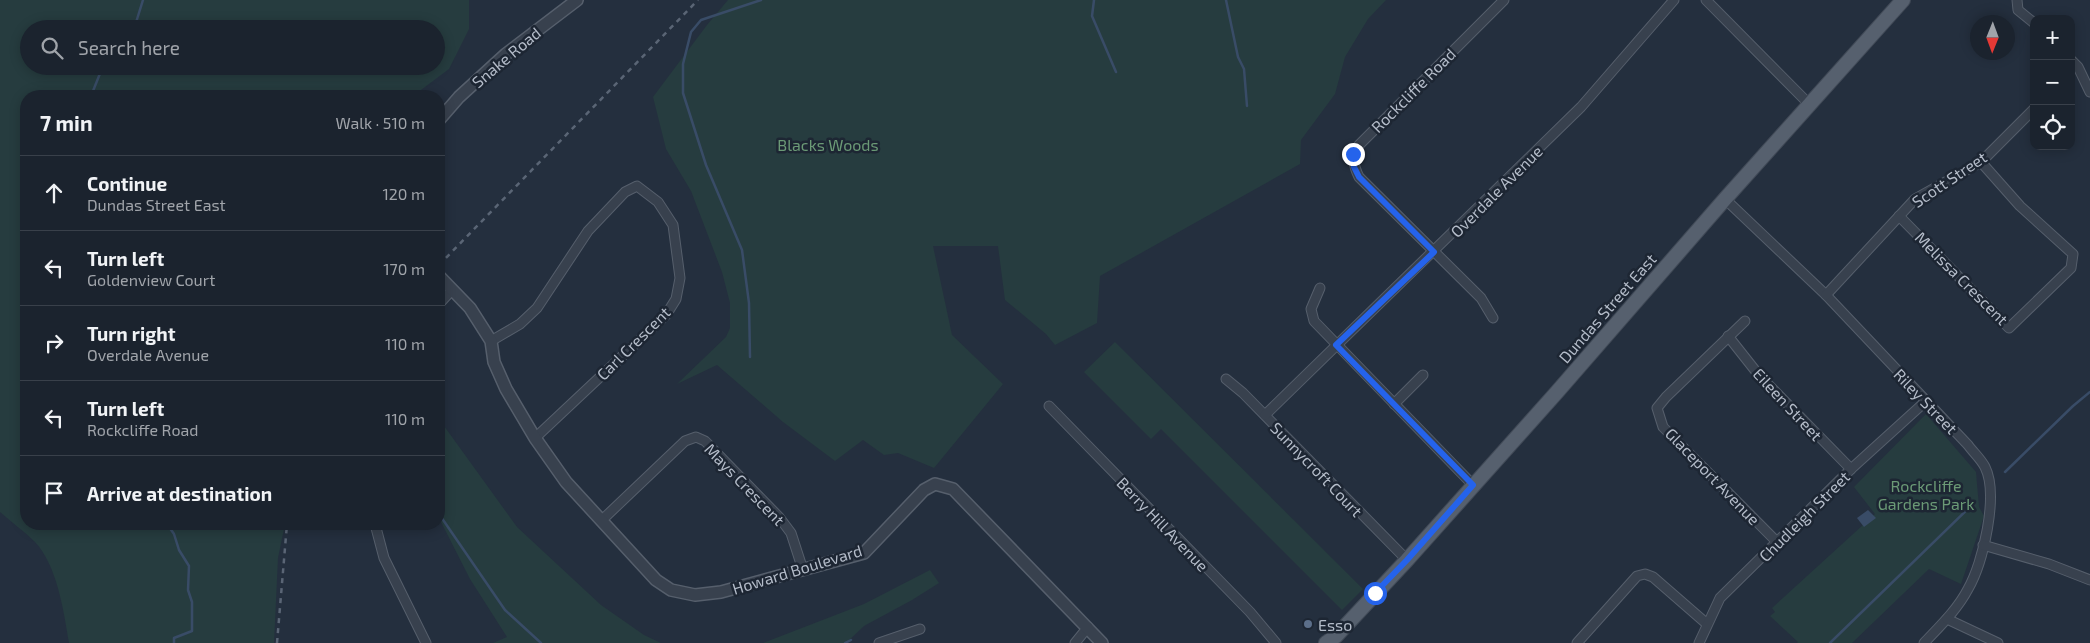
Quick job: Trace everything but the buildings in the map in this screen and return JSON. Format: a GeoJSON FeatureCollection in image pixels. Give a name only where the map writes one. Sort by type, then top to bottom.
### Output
{"type":"FeatureCollection","features":[{"type":"Feature","properties":{"kind":"main road","name":"Dundas Street East"},"geometry":{"type":"LineString","coordinates":[[1332,641],[1564,385],[1725,199],[1903,0]]}},
{"type":"Feature","properties":{"kind":"street","name":"Snake Road"},"geometry":{"type":"LineString","coordinates":[[445,113],[459,96],[506,54],[577,0]]}},
{"type":"Feature","properties":{"kind":"street","name":"Rockcliffe Road"},"geometry":{"type":"LineString","coordinates":[[1434,252],[1359,177],[1354,167],[1353,154],[1359,144],[1504,0]]}},
{"type":"Feature","properties":{"kind":"street","name":"Overdale Avenue"},"geometry":{"type":"LineString","coordinates":[[1265,415],[1581,107],[1674,0]]}},
{"type":"Feature","properties":{"kind":"street"},"geometry":{"type":"LineString","coordinates":[[1706,0],[1810,105]]}},
{"type":"Feature","properties":{"kind":"street"},"geometry":{"type":"LineString","coordinates":[[2017,0],[2018,10],[2030,20]]}},
{"type":"Feature","properties":{"kind":"street"},"geometry":{"type":"LineString","coordinates":[[2075,70],[2090,92]]}},
{"type":"Feature","properties":{"kind":"street","name":"Scott Street"},"geometry":{"type":"LineString","coordinates":[[1826,295],[1915,199],[1981,162],[2030,113]]}},
{"type":"Feature","properties":{"kind":"street","name":"Melissa Crescent"},"geometry":{"type":"LineString","coordinates":[[1899,216],[2009,328],[2071,268],[2073,254],[2020,206],[1981,162]]}},
{"type":"Feature","properties":{"kind":"street","name":"Carl Crescent"},"geometry":{"type":"LineString","coordinates":[[490,342],[520,324],[537,308],[588,231],[625,192],[637,186],[658,202],[673,225],[680,278],[676,299],[666,315],[535,438]]}},
{"type":"Feature","properties":{"kind":"street","name":"Riley Street"},"geometry":{"type":"LineString","coordinates":[[1725,199],[1826,295],[1968,445],[1985,467],[1990,494],[1990,518],[1969,588],[1947,619],[1924,643]]}},
{"type":"Feature","properties":{"kind":"street"},"geometry":{"type":"LineString","coordinates":[[1434,252],[1481,298],[1493,318]]}},
{"type":"Feature","properties":{"kind":"street"},"geometry":{"type":"LineString","coordinates":[[445,282],[452,290],[445,298]]}},
{"type":"Feature","properties":{"kind":"street"},"geometry":{"type":"LineString","coordinates":[[1320,288],[1312,305],[1311,315],[1316,324],[1473,485]]}},
{"type":"Feature","properties":{"kind":"street","name":"Howard Boulevard"},"geometry":{"type":"LineString","coordinates":[[452,290],[470,308],[490,342],[494,362],[506,389],[535,438],[566,482],[656,580],[671,590],[695,595],[721,592],[864,553],[924,490],[936,484],[953,489],[1102,643]]}},
{"type":"Feature","properties":{"kind":"street","name":"Glaceport Avenue"},"geometry":{"type":"LineString","coordinates":[[1745,321],[1657,408],[1663,427],[1777,542]]}},
{"type":"Feature","properties":{"kind":"street","name":"Eileen Street"},"geometry":{"type":"LineString","coordinates":[[1728,336],[1758,374],[1851,469]]}},
{"type":"Feature","properties":{"kind":"street"},"geometry":{"type":"LineString","coordinates":[[1394,404],[1423,375]]}},
{"type":"Feature","properties":{"kind":"street","name":"Sunnycroft Court"},"geometry":{"type":"LineString","coordinates":[[1226,379],[1238,388],[1407,560]]}},
{"type":"Feature","properties":{"kind":"street","name":"Chudleigh Street"},"geometry":{"type":"LineString","coordinates":[[1699,643],[1720,598],[1851,469],[1926,401]]}},
{"type":"Feature","properties":{"kind":"street","name":"Berry Hill Avenue"},"geometry":{"type":"LineString","coordinates":[[1049,406],[1250,612],[1276,643]]}},
{"type":"Feature","properties":{"kind":"street","name":"Mays Crescent"},"geometry":{"type":"LineString","coordinates":[[602,520],[685,441],[696,437],[705,441],[779,517],[791,533],[803,570]]}},
{"type":"Feature","properties":{"kind":"street"},"geometry":{"type":"LineString","coordinates":[[377,530],[384,558],[426,643]]}},
{"type":"Feature","properties":{"kind":"street"},"geometry":{"type":"LineString","coordinates":[[1983,545],[2049,564],[2090,580]]}},
{"type":"Feature","properties":{"kind":"street"},"geometry":{"type":"LineString","coordinates":[[1577,643],[1637,576],[1645,574],[1653,577],[1707,624]]}},
{"type":"Feature","properties":{"kind":"street"},"geometry":{"type":"LineString","coordinates":[[1947,619],[1998,643]]}},
{"type":"Feature","properties":{"kind":"street"},"geometry":{"type":"LineString","coordinates":[[1075,643],[1088,628]]}},
{"type":"Feature","properties":{"kind":"street"},"geometry":{"type":"LineString","coordinates":[[879,643],[920,629]]}},
{"type":"Feature","properties":{"kind":"green space"},"geometry":{"type":"Polygon","coordinates":[[[0,0],[469,0],[469,29],[449,69],[445,72],[445,20],[20,20],[20,75],[441,75],[421,90],[20,90],[20,529],[0,512],[0,0]]]}},
{"type":"Feature","properties":{"kind":"green space","name":"Blacks Woods"},"geometry":{"type":"Polygon","coordinates":[[[728,0],[1386,0],[1368,19],[1345,57],[1335,94],[1301,140],[1300,164],[1100,276],[1097,323],[1055,345],[1046,334],[1005,300],[998,246],[933,246],[952,335],[1003,384],[934,468],[898,453],[884,455],[863,440],[835,461],[783,422],[717,365],[677,384],[726,337],[730,328],[730,303],[722,272],[691,191],[666,149],[653,97],[728,0]]]}},
{"type":"Feature","properties":{"kind":"green space"},"geometry":{"type":"Polygon","coordinates":[[[1115,342],[1363,589],[1342,610],[1161,429],[1151,439],[1084,372],[1115,342]]]}},
{"type":"Feature","properties":{"kind":"green space","name":"Rockcliffe Gardens Park"},"geometry":{"type":"Polygon","coordinates":[[[1926,414],[1976,472],[1979,507],[1984,516],[1961,584],[1929,569],[1852,643],[1797,643],[1770,616],[1775,612],[1772,608],[1875,514],[1854,487],[1926,414]]]}},
{"type":"Feature","properties":{"kind":"green space"},"geometry":{"type":"Polygon","coordinates":[[[445,427],[517,527],[601,605],[644,635],[661,643],[493,643],[507,637],[470,579],[445,530],[445,427]]]}},
{"type":"Feature","properties":{"kind":"green space"},"geometry":{"type":"Polygon","coordinates":[[[21,530],[284,530],[278,558],[274,643],[69,643],[65,617],[49,563],[43,552],[21,530]]]}},
{"type":"Feature","properties":{"kind":"green space"},"geometry":{"type":"Polygon","coordinates":[[[930,570],[939,583],[864,626],[846,643],[763,643],[864,604],[930,570]]]}},
{"type":"Feature","properties":{"kind":"water"},"geometry":{"type":"Polygon","coordinates":[[[1868,510],[1876,518],[1864,527],[1857,518],[1868,510]]]}},
{"type":"Feature","properties":{"kind":"waterway"},"geometry":{"type":"LineString","coordinates":[[137,20],[143,0]]}},
{"type":"Feature","properties":{"kind":"waterway"},"geometry":{"type":"LineString","coordinates":[[750,357],[749,303],[742,250],[706,165],[683,93],[683,64],[691,32],[701,20],[761,0]]}},
{"type":"Feature","properties":{"kind":"waterway"},"geometry":{"type":"LineString","coordinates":[[1094,0],[1092,16],[1116,72]]}},
{"type":"Feature","properties":{"kind":"waterway"},"geometry":{"type":"LineString","coordinates":[[1226,0],[1238,57],[1244,69],[1247,106]]}},
{"type":"Feature","properties":{"kind":"waterway"},"geometry":{"type":"LineString","coordinates":[[93,90],[99,75]]}},
{"type":"Feature","properties":{"kind":"waterway"},"geometry":{"type":"LineString","coordinates":[[2005,472],[2090,392]]}},
{"type":"Feature","properties":{"kind":"waterway"},"geometry":{"type":"LineString","coordinates":[[1830,643],[1975,502]]}},
{"type":"Feature","properties":{"kind":"waterway"},"geometry":{"type":"LineString","coordinates":[[445,523],[505,610],[541,643]]}},
{"type":"Feature","properties":{"kind":"waterway"},"geometry":{"type":"LineString","coordinates":[[171,530],[179,550],[189,566],[188,590],[192,602],[192,631],[174,638],[174,643]]}},
{"type":"Feature","properties":{"kind":"waterway"},"geometry":{"type":"LineString","coordinates":[[845,643],[851,640]]}},
{"type":"Feature","properties":{"kind":"railway"},"geometry":{"type":"LineString","coordinates":[[445,259],[698,0]]}},
{"type":"Feature","properties":{"kind":"railway"},"geometry":{"type":"LineString","coordinates":[[277,643],[286,530]]}},
{"type":"Feature","properties":{"kind":"place","name":"Esso"},"geometry":{"type":"Point","coordinates":[1308,624]}},
{"type":"Feature","properties":{"kind":"route"},"geometry":{"type":"LineString","coordinates":[[1353,154],[1354,167],[1359,177],[1434,252],[1336,345],[1473,485],[1407,560],[1375,593]]}}]}
